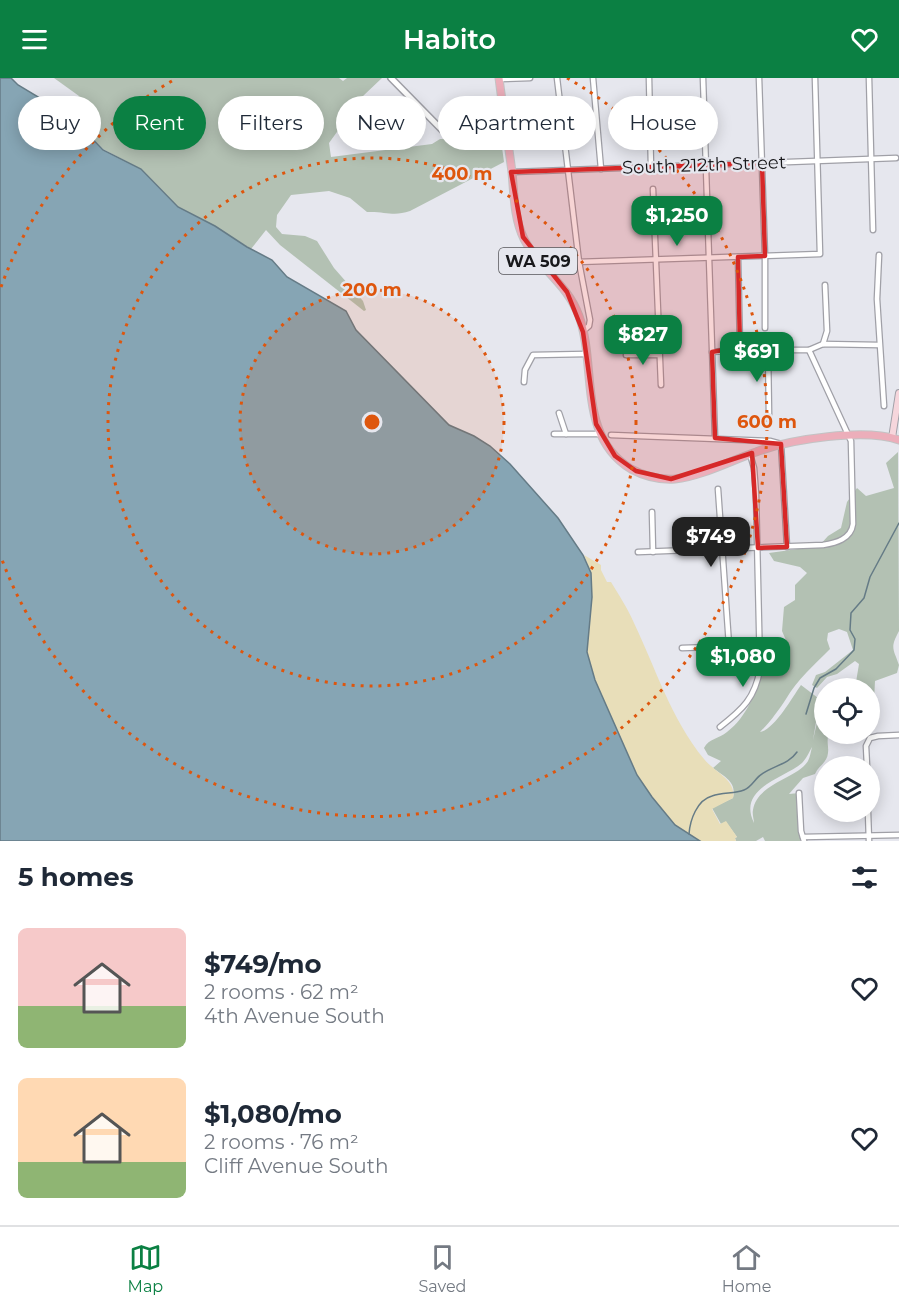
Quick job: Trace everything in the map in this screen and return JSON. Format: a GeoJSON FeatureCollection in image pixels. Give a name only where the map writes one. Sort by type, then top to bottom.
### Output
{"type":"FeatureCollection","features":[{"type":"Feature","properties":{"kind":"main road","name":"WA 509"},"geometry":{"type":"LineString","coordinates":[[500,79],[502,96]]}},
{"type":"Feature","properties":{"kind":"main road","name":"WA 509"},"geometry":{"type":"LineString","coordinates":[[509,150],[518,223],[531,252],[567,292],[576,309],[583,332],[594,414],[600,434],[615,456],[628,467],[650,476],[680,478],[781,444],[870,435],[896,439]]}},
{"type":"Feature","properties":{"kind":"main road"},"geometry":{"type":"LineString","coordinates":[[896,439],[899,393]]}},
{"type":"Feature","properties":{"kind":"street"},"geometry":{"type":"LineString","coordinates":[[391,78],[438,126]]}},
{"type":"Feature","properties":{"kind":"street"},"geometry":{"type":"LineString","coordinates":[[500,79],[530,78]]}},
{"type":"Feature","properties":{"kind":"street"},"geometry":{"type":"LineString","coordinates":[[557,78],[579,262],[590,320],[589,326],[583,332]]}},
{"type":"Feature","properties":{"kind":"street"},"geometry":{"type":"LineString","coordinates":[[593,78],[601,169]]}},
{"type":"Feature","properties":{"kind":"street"},"geometry":{"type":"LineString","coordinates":[[649,78],[651,167]]}},
{"type":"Feature","properties":{"kind":"street"},"geometry":{"type":"LineString","coordinates":[[703,78],[715,438]]}},
{"type":"Feature","properties":{"kind":"street"},"geometry":{"type":"LineString","coordinates":[[759,78],[765,328]]}},
{"type":"Feature","properties":{"kind":"street"},"geometry":{"type":"LineString","coordinates":[[542,266],[547,262],[820,254],[815,78]]}},
{"type":"Feature","properties":{"kind":"street"},"geometry":{"type":"LineString","coordinates":[[869,78],[873,230]]}},
{"type":"Feature","properties":{"kind":"street","name":"South 212th Street"},"geometry":{"type":"LineString","coordinates":[[512,172],[896,158]]}},
{"type":"Feature","properties":{"kind":"street"},"geometry":{"type":"LineString","coordinates":[[653,189],[661,385]]}},
{"type":"Feature","properties":{"kind":"street"},"geometry":{"type":"LineString","coordinates":[[879,255],[877,273],[879,345],[884,406]]}},
{"type":"Feature","properties":{"kind":"street"},"geometry":{"type":"LineString","coordinates":[[712,352],[736,351],[740,347],[738,257]]}},
{"type":"Feature","properties":{"kind":"street"},"geometry":{"type":"LineString","coordinates":[[823,344],[827,331],[825,285]]}},
{"type":"Feature","properties":{"kind":"street"},"geometry":{"type":"LineString","coordinates":[[769,416],[768,350],[809,350],[823,344],[879,345]]}},
{"type":"Feature","properties":{"kind":"street"},"geometry":{"type":"LineString","coordinates":[[638,552],[832,544],[851,532],[853,524],[852,445],[809,350]]}},
{"type":"Feature","properties":{"kind":"street"},"geometry":{"type":"LineString","coordinates":[[524,382],[525,370],[533,356],[586,354]]}},
{"type":"Feature","properties":{"kind":"street"},"geometry":{"type":"LineString","coordinates":[[626,355],[659,355]]}},
{"type":"Feature","properties":{"kind":"street"},"geometry":{"type":"LineString","coordinates":[[560,413],[566,434]]}},
{"type":"Feature","properties":{"kind":"street"},"geometry":{"type":"LineString","coordinates":[[554,434],[600,434]]}},
{"type":"Feature","properties":{"kind":"street"},"geometry":{"type":"LineString","coordinates":[[611,435],[715,438],[770,441],[781,444],[787,547]]}},
{"type":"Feature","properties":{"kind":"street"},"geometry":{"type":"LineString","coordinates":[[720,727],[742,710],[749,700],[758,679],[760,663],[756,494],[754,468],[750,454]]}},
{"type":"Feature","properties":{"kind":"street"},"geometry":{"type":"LineString","coordinates":[[718,489],[729,645]]}},
{"type":"Feature","properties":{"kind":"street"},"geometry":{"type":"LineString","coordinates":[[652,512],[653,552]]}},
{"type":"Feature","properties":{"kind":"street"},"geometry":{"type":"LineString","coordinates":[[737,645],[745,662],[760,663]]}},
{"type":"Feature","properties":{"kind":"street"},"geometry":{"type":"LineString","coordinates":[[682,648],[775,645]]}},
{"type":"Feature","properties":{"kind":"street"},"geometry":{"type":"LineString","coordinates":[[867,756],[867,742],[873,737],[899,735]]}},
{"type":"Feature","properties":{"kind":"street"},"geometry":{"type":"LineString","coordinates":[[799,793],[801,831],[804,839],[899,835]]}},
{"type":"Feature","properties":{"kind":"street"},"geometry":{"type":"LineString","coordinates":[[868,822],[869,841]]}},
{"type":"Feature","properties":{"kind":"highlighted area"},"geometry":{"type":"Polygon","coordinates":[[[762,163],[765,256],[738,257],[740,347],[712,352],[715,438],[781,444],[787,547],[758,548],[752,453],[671,479],[636,471],[615,456],[596,424],[583,332],[567,292],[523,237],[511,172],[762,163]]]}},
{"type":"Feature","properties":{"kind":"green space"},"geometry":{"type":"Polygon","coordinates":[[[54,78],[339,78],[343,81],[347,78],[382,78],[363,96],[336,96],[336,133],[329,143],[331,157],[385,150],[426,150],[426,145],[438,140],[438,150],[502,150],[504,162],[404,213],[367,212],[350,198],[329,191],[291,195],[277,215],[276,227],[282,234],[305,236],[317,241],[334,268],[363,301],[366,310],[364,311],[280,245],[266,230],[251,249],[215,226],[178,207],[141,169],[101,147],[101,96],[79,96],[54,78]]]}},
{"type":"Feature","properties":{"kind":"green space"},"geometry":{"type":"Polygon","coordinates":[[[898,452],[899,631],[893,648],[899,665],[897,673],[880,679],[857,678],[859,664],[855,661],[837,674],[826,678],[815,678],[853,650],[847,632],[839,629],[828,633],[827,640],[830,649],[790,692],[760,732],[777,720],[801,685],[814,695],[813,740],[814,736],[814,744],[828,744],[828,753],[827,756],[814,756],[814,774],[803,778],[789,794],[799,793],[803,837],[800,837],[800,841],[765,841],[763,837],[756,841],[736,841],[737,837],[726,822],[721,824],[712,808],[733,798],[732,784],[713,768],[721,761],[708,755],[704,748],[709,742],[727,732],[740,719],[750,704],[764,670],[778,668],[788,660],[788,645],[782,631],[784,607],[795,600],[795,585],[807,573],[800,567],[774,561],[769,553],[819,546],[828,536],[841,528],[847,502],[857,488],[866,496],[894,488],[886,463],[898,452]],[[812,747],[802,763],[764,786],[757,793],[750,811],[754,823],[753,810],[762,793],[803,767],[808,761],[812,747]]]}},
{"type":"Feature","properties":{"kind":"sand"},"geometry":{"type":"Polygon","coordinates":[[[584,555],[601,565],[607,582],[611,582],[623,602],[673,711],[692,744],[731,786],[733,798],[712,809],[720,824],[726,821],[737,837],[736,841],[700,841],[675,825],[637,775],[595,680],[587,652],[592,597],[591,573],[584,555]]]}},
{"type":"Feature","properties":{"kind":"water"},"geometry":{"type":"Polygon","coordinates":[[[0,78],[11,78],[37,96],[18,96],[18,150],[101,150],[101,148],[141,169],[178,207],[272,260],[287,277],[346,311],[356,330],[449,425],[490,446],[510,464],[558,518],[583,555],[591,573],[592,597],[587,652],[595,680],[637,775],[675,825],[700,841],[0,841],[0,78]]]}},
{"type":"Feature","properties":{"kind":"waterway"},"geometry":{"type":"LineString","coordinates":[[806,714],[814,688],[820,678],[836,669],[854,650],[855,639],[850,630],[851,613],[864,598],[870,577],[899,523]]}},
{"type":"Feature","properties":{"kind":"waterway"},"geometry":{"type":"LineString","coordinates":[[689,834],[695,811],[707,798],[747,789],[766,771],[790,759],[797,752]]}}]}
